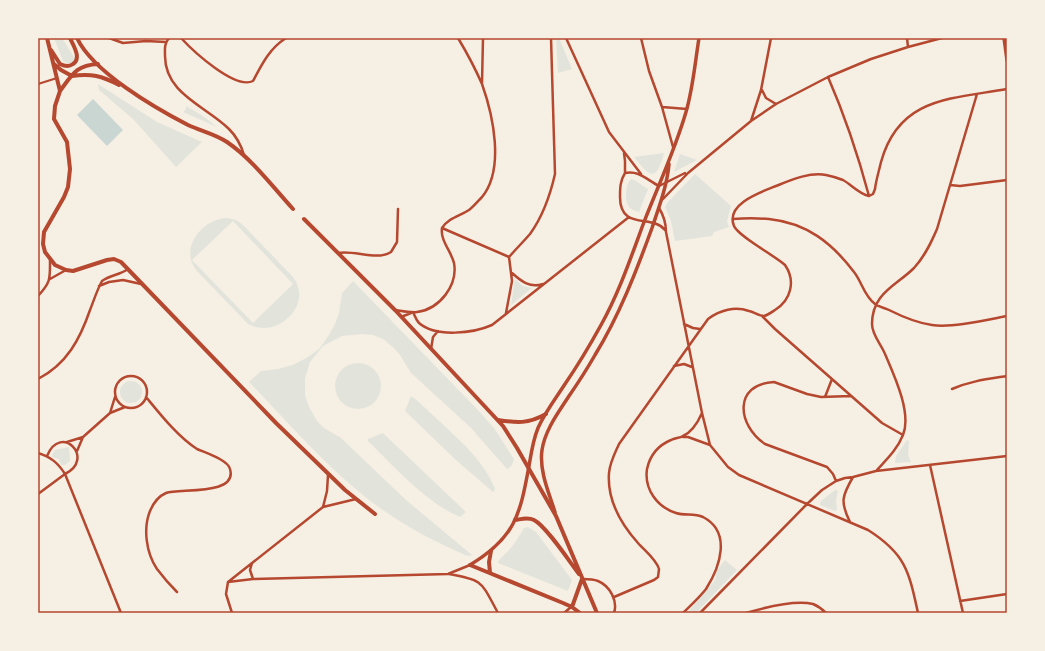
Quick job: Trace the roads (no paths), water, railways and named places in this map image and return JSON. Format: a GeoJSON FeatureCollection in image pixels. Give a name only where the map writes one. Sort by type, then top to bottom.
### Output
{"type":"FeatureCollection","features":[{"type":"Feature","properties":{"kind":"main road"},"geometry":{"type":"LineString","coordinates":[[47,40],[60,64],[70,66],[75,62],[77,56],[70,38]]}},
{"type":"Feature","properties":{"kind":"main road"},"geometry":{"type":"LineString","coordinates":[[77,38],[84,50],[126,88]]}},
{"type":"Feature","properties":{"kind":"main road"},"geometry":{"type":"LineString","coordinates":[[470,565],[491,551],[510,531],[522,502],[538,428],[602,324],[618,290],[669,160],[687,109],[699,38]]}},
{"type":"Feature","properties":{"kind":"main road"},"geometry":{"type":"LineString","coordinates":[[47,40],[60,91]]}},
{"type":"Feature","properties":{"kind":"main road"},"geometry":{"type":"LineString","coordinates":[[1005,40],[1007,60]]}},
{"type":"Feature","properties":{"kind":"main road"},"geometry":{"type":"LineString","coordinates":[[53,63],[61,70],[72,76],[86,74],[99,76],[126,88],[173,117],[190,126],[214,135],[228,143],[245,158],[293,209]]}},
{"type":"Feature","properties":{"kind":"main road"},"geometry":{"type":"LineString","coordinates":[[98,64],[84,66],[78,69],[60,91],[55,106],[54,119],[67,142],[70,170],[68,187],[64,197],[44,232],[43,244],[45,252],[55,265],[66,270],[73,271],[100,261],[114,259],[121,262],[328,475],[375,514]]}},
{"type":"Feature","properties":{"kind":"main road"},"geometry":{"type":"LineString","coordinates":[[556,516],[543,473],[542,462],[544,443],[548,431],[603,343],[613,322],[643,252],[659,208],[666,183],[669,160]]}},
{"type":"Feature","properties":{"kind":"main road"},"geometry":{"type":"LineString","coordinates":[[304,219],[395,310],[498,420],[517,448],[556,516],[597,613]]}},
{"type":"Feature","properties":{"kind":"main road"},"geometry":{"type":"LineString","coordinates":[[498,420],[521,423],[538,419],[546,414]]}},
{"type":"Feature","properties":{"kind":"main road"},"geometry":{"type":"LineString","coordinates":[[515,520],[525,518],[533,520],[542,526],[583,579]]}},
{"type":"Feature","properties":{"kind":"main road"},"geometry":{"type":"LineString","coordinates":[[490,573],[489,562],[491,551]]}},
{"type":"Feature","properties":{"kind":"main road"},"geometry":{"type":"LineString","coordinates":[[470,565],[572,607],[580,613]]}},
{"type":"Feature","properties":{"kind":"main road"},"geometry":{"type":"LineString","coordinates":[[572,607],[583,579]]}},
{"type":"Feature","properties":{"kind":"street"},"geometry":{"type":"LineString","coordinates":[[109,38],[123,43],[146,41],[166,42]]}},
{"type":"Feature","properties":{"kind":"street"},"geometry":{"type":"LineString","coordinates":[[169,38],[166,42],[165,62],[176,86],[187,98],[214,116],[230,130],[240,144],[245,158]]}},
{"type":"Feature","properties":{"kind":"street"},"geometry":{"type":"LineString","coordinates":[[181,38],[192,50],[220,70],[244,83],[253,81],[266,57],[286,38]]}},
{"type":"Feature","properties":{"kind":"street"},"geometry":{"type":"LineString","coordinates":[[276,38],[279,43]]}},
{"type":"Feature","properties":{"kind":"street"},"geometry":{"type":"LineString","coordinates":[[401,317],[413,312],[426,310],[444,297],[452,283],[454,264],[451,254],[442,237],[442,228],[447,221],[470,209],[476,204],[488,188],[495,167],[493,131],[488,103],[482,84],[458,38]]}},
{"type":"Feature","properties":{"kind":"street"},"geometry":{"type":"LineString","coordinates":[[482,84],[483,38]]}},
{"type":"Feature","properties":{"kind":"street"},"geometry":{"type":"LineString","coordinates":[[509,257],[528,235],[539,219],[550,196],[553,181],[555,157],[551,38]]}},
{"type":"Feature","properties":{"kind":"street"},"geometry":{"type":"LineString","coordinates":[[566,38],[609,132],[642,174],[659,186],[688,172]]}},
{"type":"Feature","properties":{"kind":"street"},"geometry":{"type":"LineString","coordinates":[[641,38],[649,71],[662,107],[673,147]]}},
{"type":"Feature","properties":{"kind":"street"},"geometry":{"type":"LineString","coordinates":[[751,121],[761,90],[771,38]]}},
{"type":"Feature","properties":{"kind":"street"},"geometry":{"type":"LineString","coordinates":[[907,38],[908,47]]}},
{"type":"Feature","properties":{"kind":"street"},"geometry":{"type":"LineString","coordinates":[[661,200],[688,172],[751,121],[776,104],[828,77],[870,59],[942,38]]}},
{"type":"Feature","properties":{"kind":"street"},"geometry":{"type":"LineString","coordinates":[[828,77],[848,125],[861,164],[869,196]]}},
{"type":"Feature","properties":{"kind":"street"},"geometry":{"type":"LineString","coordinates":[[38,84],[57,78]]}},
{"type":"Feature","properties":{"kind":"street"},"geometry":{"type":"LineString","coordinates":[[869,196],[873,194],[875,189],[885,150],[890,139],[902,122],[918,110],[935,102],[1007,89]]}},
{"type":"Feature","properties":{"kind":"street"},"geometry":{"type":"LineString","coordinates":[[761,90],[766,98],[776,104]]}},
{"type":"Feature","properties":{"kind":"street"},"geometry":{"type":"LineString","coordinates":[[876,471],[894,451],[906,426],[901,395],[872,326],[874,311],[880,297],[884,292],[913,268],[929,248],[937,229],[977,94]]}},
{"type":"Feature","properties":{"kind":"street"},"geometry":{"type":"LineString","coordinates":[[662,107],[687,109]]}},
{"type":"Feature","properties":{"kind":"street"},"geometry":{"type":"LineString","coordinates":[[624,152],[625,173],[621,181],[620,200],[622,209],[629,217],[663,227],[666,232]]}},
{"type":"Feature","properties":{"kind":"street"},"geometry":{"type":"LineString","coordinates":[[625,173],[630,172],[642,174]]}},
{"type":"Feature","properties":{"kind":"street"},"geometry":{"type":"LineString","coordinates":[[762,316],[782,306],[790,292],[791,279],[788,270],[780,261],[739,232],[734,226],[733,219],[736,209],[752,196],[797,178],[814,174],[825,174],[843,180],[864,195],[869,196]]}},
{"type":"Feature","properties":{"kind":"street"},"geometry":{"type":"LineString","coordinates":[[950,184],[960,186],[1007,180]]}},
{"type":"Feature","properties":{"kind":"street"},"geometry":{"type":"LineString","coordinates":[[659,208],[664,217],[684,324],[710,445],[728,466],[739,475],[850,522],[879,537],[902,560],[912,581],[918,613]]}},
{"type":"Feature","properties":{"kind":"street"},"geometry":{"type":"LineString","coordinates":[[338,253],[348,252],[380,256],[391,252],[397,242],[398,209]]}},
{"type":"Feature","properties":{"kind":"street"},"geometry":{"type":"LineString","coordinates":[[413,312],[416,320],[422,325],[438,331],[467,332],[483,329],[492,325],[629,217]]}},
{"type":"Feature","properties":{"kind":"street"},"geometry":{"type":"LineString","coordinates":[[733,219],[757,218],[782,221],[804,229],[820,238],[830,245],[843,258],[856,274],[865,293],[876,305],[886,308],[910,320],[945,326],[1007,316]]}},
{"type":"Feature","properties":{"kind":"street"},"geometry":{"type":"LineString","coordinates":[[442,228],[509,257]]}},
{"type":"Feature","properties":{"kind":"street"},"geometry":{"type":"LineString","coordinates":[[506,313],[511,290],[512,272],[509,257]]}},
{"type":"Feature","properties":{"kind":"street"},"geometry":{"type":"LineString","coordinates":[[50,260],[50,280]]}},
{"type":"Feature","properties":{"kind":"street"},"geometry":{"type":"LineString","coordinates":[[38,379],[46,375],[60,364],[69,354],[83,331],[102,281],[128,269]]}},
{"type":"Feature","properties":{"kind":"street"},"geometry":{"type":"LineString","coordinates":[[38,296],[50,280],[66,270]]}},
{"type":"Feature","properties":{"kind":"street"},"geometry":{"type":"LineString","coordinates":[[512,272],[526,284],[545,284]]}},
{"type":"Feature","properties":{"kind":"street"},"geometry":{"type":"LineString","coordinates":[[99,287],[109,282],[123,280],[142,284]]}},
{"type":"Feature","properties":{"kind":"street"},"geometry":{"type":"LineString","coordinates":[[614,597],[654,580],[659,573],[658,566],[623,524],[615,508],[612,498],[609,473],[612,460],[622,437],[701,328],[714,315],[723,311],[742,309],[762,316],[882,423],[903,435]]}},
{"type":"Feature","properties":{"kind":"street"},"geometry":{"type":"LineString","coordinates":[[395,310],[413,312]]}},
{"type":"Feature","properties":{"kind":"street"},"geometry":{"type":"LineString","coordinates":[[684,324],[693,328],[701,328]]}},
{"type":"Feature","properties":{"kind":"street"},"geometry":{"type":"LineString","coordinates":[[431,349],[433,337],[438,331]]}},
{"type":"Feature","properties":{"kind":"street"},"geometry":{"type":"LineString","coordinates":[[674,366],[684,364],[693,367]]}},
{"type":"Feature","properties":{"kind":"street"},"geometry":{"type":"LineString","coordinates":[[47,456],[53,445],[83,437],[110,413],[125,407],[130,408],[140,405],[146,397],[147,388],[138,377],[132,375],[118,381],[115,386],[115,397],[110,413]]}},
{"type":"Feature","properties":{"kind":"street"},"geometry":{"type":"LineString","coordinates":[[952,389],[964,384],[1007,376]]}},
{"type":"Feature","properties":{"kind":"street"},"geometry":{"type":"LineString","coordinates":[[825,397],[832,378]]}},
{"type":"Feature","properties":{"kind":"street"},"geometry":{"type":"LineString","coordinates":[[836,481],[828,467],[766,444],[759,439],[751,432],[747,425],[743,412],[744,403],[748,394],[755,387],[764,383],[774,382],[807,394],[825,397],[851,396]]}},
{"type":"Feature","properties":{"kind":"street"},"geometry":{"type":"LineString","coordinates":[[115,397],[117,401],[125,407]]}},
{"type":"Feature","properties":{"kind":"street"},"geometry":{"type":"LineString","coordinates":[[146,397],[166,420],[195,448],[223,461],[230,470],[229,478],[222,486],[201,490],[168,493],[160,498],[151,508],[146,525],[150,554],[157,568],[177,592]]}},
{"type":"Feature","properties":{"kind":"street"},"geometry":{"type":"LineString","coordinates":[[682,437],[692,429],[702,413]]}},
{"type":"Feature","properties":{"kind":"street"},"geometry":{"type":"LineString","coordinates":[[38,494],[73,469],[78,460],[77,452],[83,437]]}},
{"type":"Feature","properties":{"kind":"street"},"geometry":{"type":"LineString","coordinates":[[683,613],[697,599],[710,581],[716,569],[721,546],[720,535],[712,524],[701,517],[676,514],[665,508],[652,495],[648,487],[647,470],[649,462],[655,451],[672,439],[688,437],[710,445]]}},
{"type":"Feature","properties":{"kind":"street"},"geometry":{"type":"LineString","coordinates":[[66,442],[71,444],[77,452]]}},
{"type":"Feature","properties":{"kind":"street"},"geometry":{"type":"LineString","coordinates":[[38,454],[47,456],[55,461],[66,474],[120,613]]}},
{"type":"Feature","properties":{"kind":"street"},"geometry":{"type":"LineString","coordinates":[[700,613],[807,504],[822,490],[836,481],[876,471],[1007,456]]}},
{"type":"Feature","properties":{"kind":"street"},"geometry":{"type":"LineString","coordinates":[[930,465],[963,613]]}},
{"type":"Feature","properties":{"kind":"street"},"geometry":{"type":"LineString","coordinates":[[323,507],[328,486],[328,475]]}},
{"type":"Feature","properties":{"kind":"street"},"geometry":{"type":"LineString","coordinates":[[850,522],[843,504],[843,496],[853,477]]}},
{"type":"Feature","properties":{"kind":"street"},"geometry":{"type":"LineString","coordinates":[[232,613],[226,594],[228,582],[323,507],[356,499]]}},
{"type":"Feature","properties":{"kind":"street"},"geometry":{"type":"LineString","coordinates":[[325,501],[331,505]]}},
{"type":"Feature","properties":{"kind":"street"},"geometry":{"type":"LineString","coordinates":[[252,562],[250,570],[253,579]]}},
{"type":"Feature","properties":{"kind":"street"},"geometry":{"type":"LineString","coordinates":[[448,574],[470,565]]}},
{"type":"Feature","properties":{"kind":"street"},"geometry":{"type":"LineString","coordinates":[[228,582],[253,579],[448,574],[468,578],[480,583],[489,594],[498,613]]}},
{"type":"Feature","properties":{"kind":"street"},"geometry":{"type":"LineString","coordinates":[[583,579],[599,582],[611,592],[615,603],[614,613]]}},
{"type":"Feature","properties":{"kind":"street"},"geometry":{"type":"LineString","coordinates":[[960,601],[1007,594]]}},
{"type":"Feature","properties":{"kind":"street"},"geometry":{"type":"LineString","coordinates":[[746,613],[770,607],[806,603],[818,606],[826,613]]}},
{"type":"Feature","properties":{"kind":"street"},"geometry":{"type":"LineString","coordinates":[[564,613],[572,607]]}}]}
